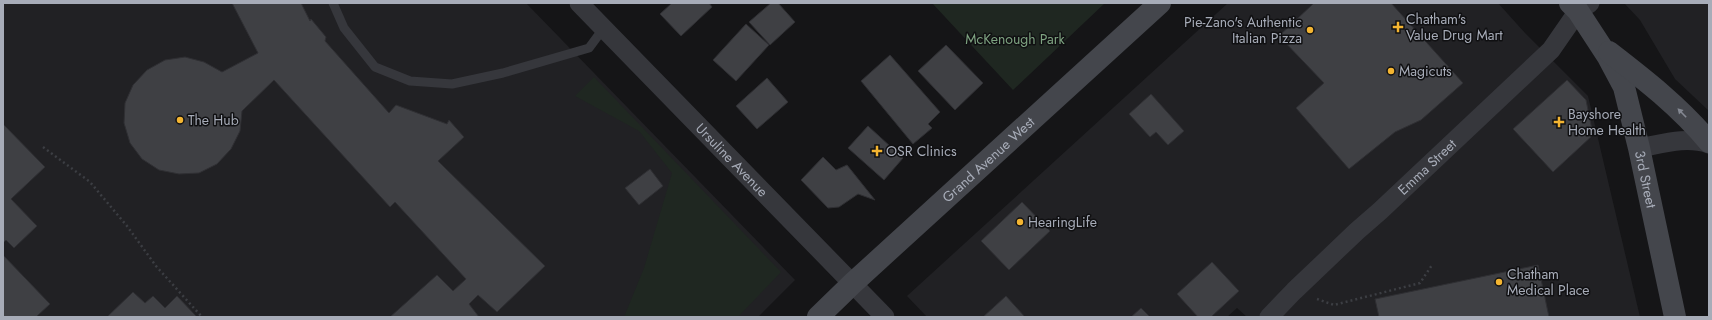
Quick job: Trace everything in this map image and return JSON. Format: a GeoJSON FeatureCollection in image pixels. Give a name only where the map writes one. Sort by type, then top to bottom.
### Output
{"type":"FeatureCollection","features":[{"type":"Feature","properties":{"kind":"street","name":"Ursuline Avenue"},"geometry":{"type":"LineString","coordinates":[[579,3],[885,317]]}},
{"type":"Feature","properties":{"kind":"street","name":"Grand Avenue West"},"geometry":{"type":"LineString","coordinates":[[818,317],[853,283],[1160,3]]}},
{"type":"Feature","properties":{"kind":"street","name":"3rd Street"},"geometry":{"type":"LineString","coordinates":[[1579,6],[1624,87],[1639,148],[1674,317]]}},
{"type":"Feature","properties":{"kind":"street","name":"Emma Street"},"geometry":{"type":"LineString","coordinates":[[1269,317],[1294,291],[1551,50],[1579,6]]}},
{"type":"Feature","properties":{"kind":"street"},"geometry":{"type":"LineString","coordinates":[[1601,47],[1670,100],[1709,143]]}},
{"type":"Feature","properties":{"kind":"street"},"geometry":{"type":"LineString","coordinates":[[1639,148],[1683,140],[1709,143]]}},
{"type":"Feature","properties":{"kind":"lane"},"geometry":{"type":"LineString","coordinates":[[333,3],[344,28],[375,67],[410,81],[452,84],[503,73],[589,48],[604,29]]}},
{"type":"Feature","properties":{"kind":"path"},"geometry":{"type":"LineString","coordinates":[[43,148],[90,182],[127,226],[156,266],[202,317]]}},
{"type":"Feature","properties":{"kind":"path"},"geometry":{"type":"LineString","coordinates":[[1294,291],[1334,305],[1420,283],[1432,265]]}},
{"type":"Feature","properties":{"kind":"shaded area"},"geometry":{"type":"Polygon","coordinates":[[[3,3],[526,3],[795,280],[758,317],[3,317],[3,3]]]}},
{"type":"Feature","properties":{"kind":"shaded area"},"geometry":{"type":"Polygon","coordinates":[[[1228,3],[1498,3],[1525,33],[1588,96],[1640,317],[1247,317],[1237,308],[1227,317],[927,317],[907,296],[1228,3]]]}},
{"type":"Feature","properties":{"kind":"shaded area"},"geometry":{"type":"Polygon","coordinates":[[[1624,3],[1709,3],[1709,111],[1675,79],[1640,20],[1624,3]]]}},
{"type":"Feature","properties":{"kind":"green space","name":"McKenough Park"},"geometry":{"type":"Polygon","coordinates":[[[932,3],[1105,3],[1013,90],[932,3]]]}},
{"type":"Feature","properties":{"kind":"green space"},"geometry":{"type":"Polygon","coordinates":[[[594,77],[781,272],[738,317],[624,317],[644,268],[672,173],[639,131],[575,96],[594,77]]]}},
{"type":"Feature","properties":{"kind":"building"},"geometry":{"type":"Polygon","coordinates":[[[232,3],[301,3],[310,21],[311,19],[326,37],[325,41],[389,113],[396,105],[447,124],[449,120],[464,137],[438,161],[545,266],[497,312],[478,295],[469,304],[479,317],[390,317],[437,275],[453,291],[466,279],[395,202],[390,207],[274,80],[242,111],[240,131],[231,149],[217,164],[199,173],[179,174],[159,170],[142,159],[130,143],[124,123],[125,103],[133,85],[147,70],[165,60],[185,57],[204,62],[222,72],[258,53],[232,3]]]}},
{"type":"Feature","properties":{"kind":"building"},"geometry":{"type":"Polygon","coordinates":[[[672,3],[709,3],[712,7],[681,36],[660,14],[672,3]]]}},
{"type":"Feature","properties":{"kind":"building"},"geometry":{"type":"Polygon","coordinates":[[[771,3],[778,3],[795,22],[770,45],[749,22],[771,3]]]}},
{"type":"Feature","properties":{"kind":"building"},"geometry":{"type":"Polygon","coordinates":[[[1314,3],[1391,3],[1463,83],[1421,120],[1395,132],[1349,169],[1296,108],[1324,83],[1279,36],[1314,3]]]}},
{"type":"Feature","properties":{"kind":"building"},"geometry":{"type":"Polygon","coordinates":[[[746,24],[769,45],[736,81],[713,60],[746,24]]]}},
{"type":"Feature","properties":{"kind":"building"},"geometry":{"type":"Polygon","coordinates":[[[946,45],[983,83],[955,110],[918,71],[946,45]]]}},
{"type":"Feature","properties":{"kind":"building"},"geometry":{"type":"Polygon","coordinates":[[[890,55],[940,112],[928,124],[932,128],[913,144],[861,81],[890,55]]]}},
{"type":"Feature","properties":{"kind":"building"},"geometry":{"type":"Polygon","coordinates":[[[767,78],[788,102],[757,129],[736,106],[767,78]]]}},
{"type":"Feature","properties":{"kind":"building"},"geometry":{"type":"Polygon","coordinates":[[[1567,80],[1586,100],[1593,135],[1553,172],[1513,129],[1567,80]]]}},
{"type":"Feature","properties":{"kind":"building"},"geometry":{"type":"Polygon","coordinates":[[[1151,94],[1184,131],[1168,145],[1156,132],[1150,137],[1129,114],[1151,94]]]}},
{"type":"Feature","properties":{"kind":"building"},"geometry":{"type":"Polygon","coordinates":[[[3,124],[45,167],[11,199],[37,226],[14,248],[6,240],[3,243],[3,124]]]}},
{"type":"Feature","properties":{"kind":"building"},"geometry":{"type":"Polygon","coordinates":[[[868,126],[903,158],[884,180],[848,148],[868,126]]]}},
{"type":"Feature","properties":{"kind":"building"},"geometry":{"type":"Polygon","coordinates":[[[823,157],[836,170],[847,165],[875,200],[858,194],[839,207],[828,208],[801,180],[823,157]]]}},
{"type":"Feature","properties":{"kind":"building"},"geometry":{"type":"Polygon","coordinates":[[[650,169],[663,186],[639,205],[625,188],[650,169]]]}},
{"type":"Feature","properties":{"kind":"building"},"geometry":{"type":"Polygon","coordinates":[[[1022,202],[1050,231],[1009,270],[981,241],[1022,202]]]}},
{"type":"Feature","properties":{"kind":"building"},"geometry":{"type":"Polygon","coordinates":[[[3,255],[50,304],[36,317],[3,317],[3,255]]]}},
{"type":"Feature","properties":{"kind":"building"},"geometry":{"type":"Polygon","coordinates":[[[1212,262],[1239,291],[1211,317],[1198,317],[1177,294],[1212,262]]]}},
{"type":"Feature","properties":{"kind":"building","name":"Chatham Medical Place"},"geometry":{"type":"Polygon","coordinates":[[[1538,265],[1549,317],[1379,317],[1375,299],[1538,265]]]}},
{"type":"Feature","properties":{"kind":"building"},"geometry":{"type":"Polygon","coordinates":[[[133,292],[145,303],[153,296],[165,308],[177,296],[197,317],[107,317],[133,292]]]}},
{"type":"Feature","properties":{"kind":"building"},"geometry":{"type":"Polygon","coordinates":[[[1006,296],[1025,317],[983,317],[1006,296]]]}},
{"type":"Feature","properties":{"kind":"building"},"geometry":{"type":"Polygon","coordinates":[[[1141,308],[1150,317],[1131,317],[1141,308]]]}},
{"type":"Feature","properties":{"kind":"place","name":"Chatham's Value Drug Mart"},"geometry":{"type":"Point","coordinates":[1398,27]}},
{"type":"Feature","properties":{"kind":"place","name":"Pie-Zano's Authentic Italian Pizza"},"geometry":{"type":"Point","coordinates":[1310,30]}},
{"type":"Feature","properties":{"kind":"place","name":"Magicuts"},"geometry":{"type":"Point","coordinates":[1391,71]}},
{"type":"Feature","properties":{"kind":"place","name":"The Hub"},"geometry":{"type":"Point","coordinates":[180,120]}},
{"type":"Feature","properties":{"kind":"place","name":"Bayshore Home Health"},"geometry":{"type":"Point","coordinates":[1559,122]}},
{"type":"Feature","properties":{"kind":"place","name":"OSR Clinics"},"geometry":{"type":"Point","coordinates":[877,151]}},
{"type":"Feature","properties":{"kind":"place","name":"HearingLife"},"geometry":{"type":"Point","coordinates":[1020,222]}},
{"type":"Feature","properties":{"kind":"place","name":"Chatham Medical Place"},"geometry":{"type":"Point","coordinates":[1499,282]}}]}
